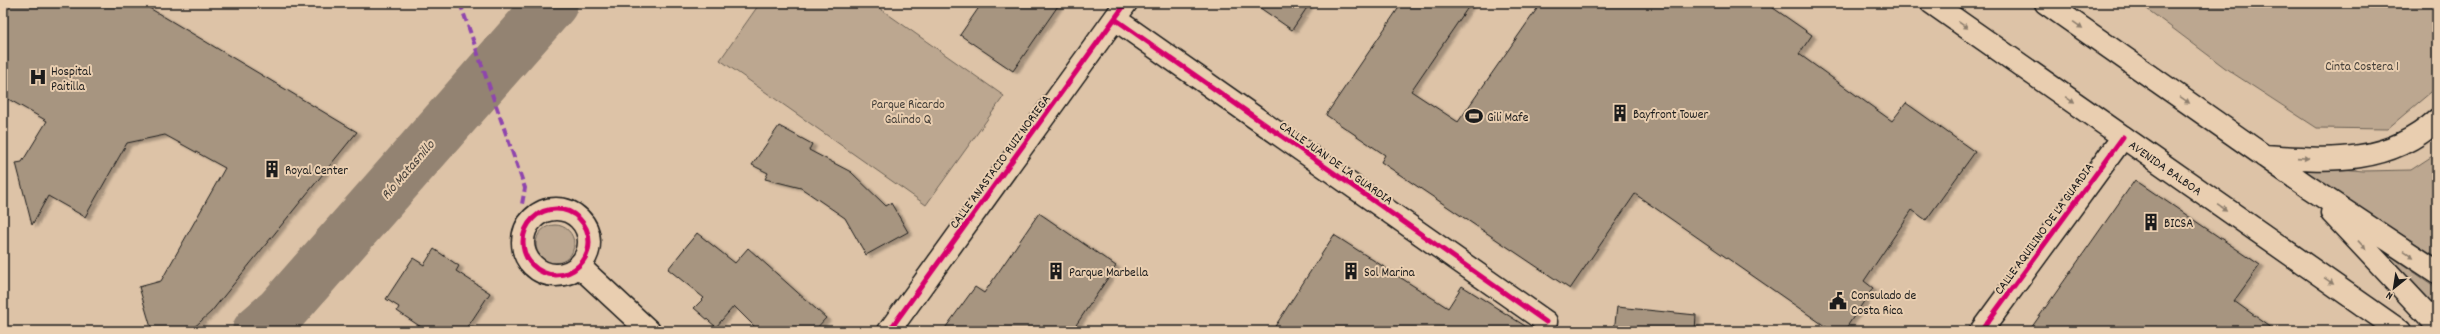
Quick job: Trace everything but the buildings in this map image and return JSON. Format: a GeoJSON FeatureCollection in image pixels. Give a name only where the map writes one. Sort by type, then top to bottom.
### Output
{"type":"FeatureCollection","features":[{"type":"Feature","properties":{"kind":"main road","name":"AVENIDA BALBOA"},"geometry":{"type":"LineString","coordinates":[[1932,3],[2400,331]]}},
{"type":"Feature","properties":{"kind":"main road"},"geometry":{"type":"LineString","coordinates":[[2046,3],[2307,186],[2437,272]]}},
{"type":"Feature","properties":{"kind":"main road","name":"CALLE JUAN DE LA GUARDIA"},"geometry":{"type":"LineString","coordinates":[[1121,11],[1546,322]]}},
{"type":"Feature","properties":{"kind":"main road","name":"CALLE ANASTACIO RUIZ NORIEGA"},"geometry":{"type":"LineString","coordinates":[[889,331],[1121,11]]}},
{"type":"Feature","properties":{"kind":"main road"},"geometry":{"type":"LineString","coordinates":[[2264,156],[2322,160],[2375,154],[2411,140],[2437,120]]}},
{"type":"Feature","properties":{"kind":"main road","name":"CALLE AQUILINO DE LA GUARDIA"},"geometry":{"type":"LineString","coordinates":[[1981,331],[2123,138]]}},
{"type":"Feature","properties":{"kind":"main road"},"geometry":{"type":"LineString","coordinates":[[2307,186],[2437,325]]}},
{"type":"Feature","properties":{"kind":"main road"},"geometry":{"type":"LineString","coordinates":[[579,266],[650,331]]}},
{"type":"Feature","properties":{"kind":"green space","name":"Parque Ricardo Galindo Q"},"geometry":{"type":"Polygon","coordinates":[[[760,3],[872,3],[1004,96],[926,205],[720,60],[760,3]]]}},
{"type":"Feature","properties":{"kind":"green space","name":"Cinta Costera 1"},"geometry":{"type":"Polygon","coordinates":[[[2139,3],[2437,3],[2437,87],[2387,129],[2317,128],[2228,70],[2139,3]]]}},
{"type":"Feature","properties":{"kind":"green space"},"geometry":{"type":"Polygon","coordinates":[[[2437,153],[2437,257],[2291,164],[2363,171],[2411,170],[2437,153]]]}},
{"type":"Feature","properties":{"kind":"green space"},"geometry":{"type":"Polygon","coordinates":[[[555,225],[568,231],[574,244],[568,257],[555,263],[542,257],[536,244],[542,231],[555,225]]]}},
{"type":"Feature","properties":{"kind":"green space"},"geometry":{"type":"Polygon","coordinates":[[[2369,241],[2437,288],[2437,308],[2369,241]]]}},
{"type":"Feature","properties":{"kind":"waterway","name":"Río Matasnillo"},"geometry":{"type":"LineString","coordinates":[[258,331],[281,311],[552,3]]}},
{"type":"Feature","properties":{"kind":"marked path"},"geometry":{"type":"LineString","coordinates":[[460,3],[525,188],[522,204]]}},
{"type":"Feature","properties":{"kind":"cycle path"},"geometry":{"type":"LineString","coordinates":[[889,331],[1126,3]]}},
{"type":"Feature","properties":{"kind":"cycle path"},"geometry":{"type":"LineString","coordinates":[[1115,19],[1546,322]]}},
{"type":"Feature","properties":{"kind":"cycle path"},"geometry":{"type":"LineString","coordinates":[[1981,331],[2123,137]]}},
{"type":"Feature","properties":{"kind":"cycle path"},"geometry":{"type":"LineString","coordinates":[[556,209],[569,212],[579,219],[586,229],[589,242],[586,255],[579,265],[569,272],[556,275],[543,272],[533,265],[526,255],[523,242],[526,229],[533,219],[543,212],[556,209]]}},
{"type":"Feature","properties":{"kind":"place","name":"Hospital Paitilla"},"geometry":{"type":"Point","coordinates":[38,77]}},
{"type":"Feature","properties":{"kind":"place","name":"Bayfront Tower"},"geometry":{"type":"Point","coordinates":[1620,113]}},
{"type":"Feature","properties":{"kind":"place","name":"Gili Mafe"},"geometry":{"type":"Point","coordinates":[1474,116]}},
{"type":"Feature","properties":{"kind":"place","name":"Royal Center"},"geometry":{"type":"Point","coordinates":[272,169]}},
{"type":"Feature","properties":{"kind":"place","name":"BICSA"},"geometry":{"type":"Point","coordinates":[2151,222]}},
{"type":"Feature","properties":{"kind":"place","name":"Parque Marbella"},"geometry":{"type":"Point","coordinates":[1056,271]}},
{"type":"Feature","properties":{"kind":"place","name":"Sol Marina"},"geometry":{"type":"Point","coordinates":[1351,271]}},
{"type":"Feature","properties":{"kind":"place","name":"Consulado de Costa Rica"},"geometry":{"type":"Point","coordinates":[1838,301]}}]}
